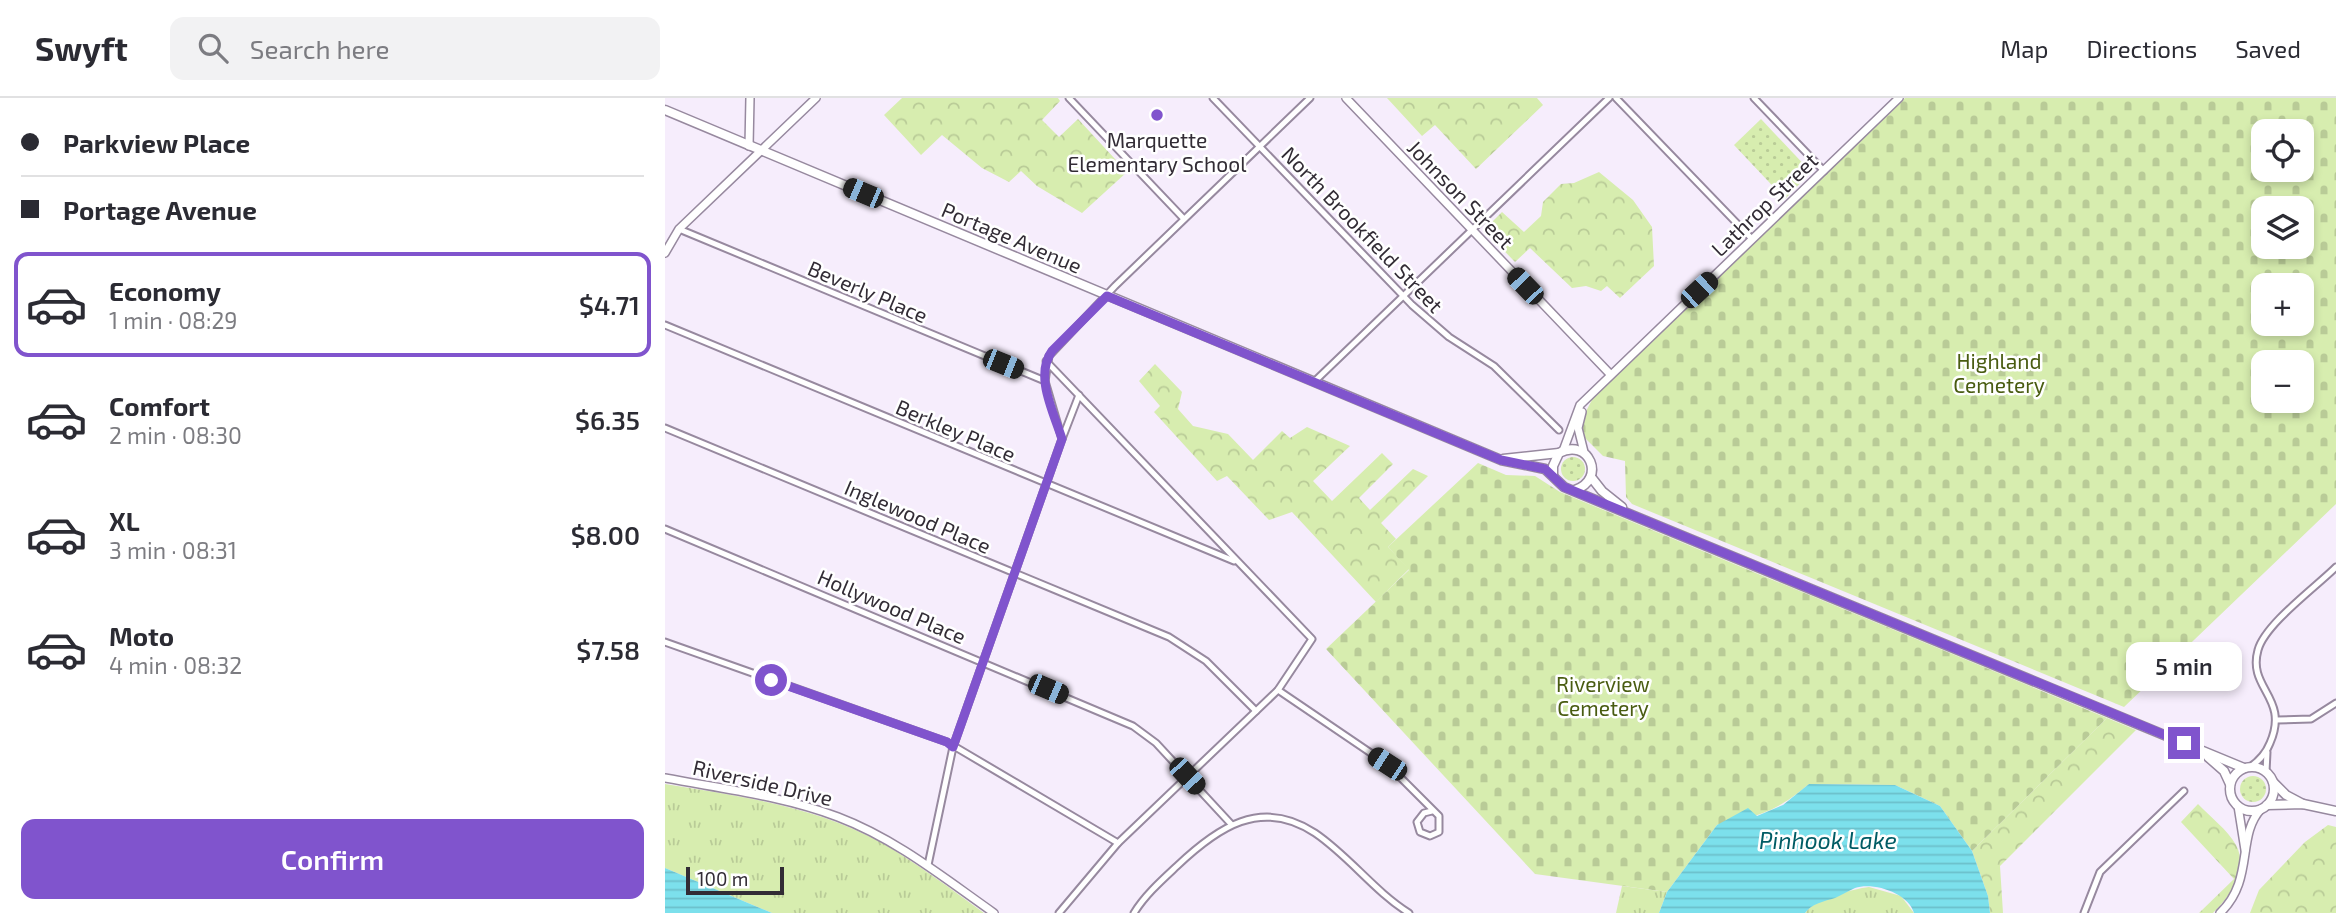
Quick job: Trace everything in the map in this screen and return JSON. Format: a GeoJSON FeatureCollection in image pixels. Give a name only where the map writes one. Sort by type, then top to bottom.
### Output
{"type":"FeatureCollection","features":[{"type":"Feature","properties":{"kind":"main road","name":"Portage Avenue"},"geometry":{"type":"LineString","coordinates":[[665,110],[1501,460],[1541,467],[1553,475]]}},
{"type":"Feature","properties":{"kind":"main road"},"geometry":{"type":"LineString","coordinates":[[1630,513],[1607,496],[1591,477],[1592,463],[1584,452],[1574,449],[1561,452],[1553,466],[1553,475],[1560,484],[1575,490],[1630,513],[2169,735],[2200,751],[2266,772],[2286,795],[2303,804],[2336,811]]}},
{"type":"Feature","properties":{"kind":"main road","name":"Portage Avenue"},"geometry":{"type":"LineString","coordinates":[[1501,460],[1561,452]]}},
{"type":"Feature","properties":{"kind":"main road"},"geometry":{"type":"LineString","coordinates":[[1575,490],[1591,477]]}},
{"type":"Feature","properties":{"kind":"main road"},"geometry":{"type":"LineString","coordinates":[[2200,751],[2224,771],[2230,784],[2231,796],[2238,806],[2249,810],[2303,804]]}},
{"type":"Feature","properties":{"kind":"main road"},"geometry":{"type":"LineString","coordinates":[[2230,784],[2247,767]]}},
{"type":"Feature","properties":{"kind":"main road"},"geometry":{"type":"LineString","coordinates":[[2264,807],[2273,794],[2273,782]]}},
{"type":"Feature","properties":{"kind":"street"},"geometry":{"type":"LineString","coordinates":[[749,146],[750,98]]}},
{"type":"Feature","properties":{"kind":"street"},"geometry":{"type":"LineString","coordinates":[[665,254],[679,229],[816,98]]}},
{"type":"Feature","properties":{"kind":"street"},"geometry":{"type":"LineString","coordinates":[[1069,98],[1184,219]]}},
{"type":"Feature","properties":{"kind":"street","name":"North Brookfield Street"},"geometry":{"type":"LineString","coordinates":[[1213,98],[1403,296],[1436,327],[1508,378],[1559,430]]}},
{"type":"Feature","properties":{"kind":"street"},"geometry":{"type":"LineString","coordinates":[[1062,439],[1045,381],[1046,361],[1052,351],[1310,98]]}},
{"type":"Feature","properties":{"kind":"street","name":"Johnson Street"},"geometry":{"type":"LineString","coordinates":[[1346,98],[1610,374]]}},
{"type":"Feature","properties":{"kind":"street"},"geometry":{"type":"LineString","coordinates":[[1315,381],[1609,98]]}},
{"type":"Feature","properties":{"kind":"street"},"geometry":{"type":"LineString","coordinates":[[1616,98],[1752,239]]}},
{"type":"Feature","properties":{"kind":"street"},"geometry":{"type":"LineString","coordinates":[[1754,98],[1824,171]]}},
{"type":"Feature","properties":{"kind":"street","name":"Lathrop Street"},"geometry":{"type":"LineString","coordinates":[[1561,452],[1580,405],[1895,100]]}},
{"type":"Feature","properties":{"kind":"street","name":"Beverly Place"},"geometry":{"type":"LineString","coordinates":[[679,229],[1045,381]]}},
{"type":"Feature","properties":{"kind":"street","name":"Berkley Place"},"geometry":{"type":"LineString","coordinates":[[665,325],[1235,561]]}},
{"type":"Feature","properties":{"kind":"street"},"geometry":{"type":"LineString","coordinates":[[1046,361],[1312,639],[1277,690],[1118,843],[1059,913]]}},
{"type":"Feature","properties":{"kind":"street","name":"Lathrop Street"},"geometry":{"type":"LineString","coordinates":[[1584,452],[1579,418],[1592,393]]}},
{"type":"Feature","properties":{"kind":"street"},"geometry":{"type":"LineString","coordinates":[[927,865],[953,747],[1079,395]]}},
{"type":"Feature","properties":{"kind":"street","name":"Inglewood Place"},"geometry":{"type":"LineString","coordinates":[[665,428],[1174,640],[1206,661],[1256,711]]}},
{"type":"Feature","properties":{"kind":"street","name":"Hollywood Place"},"geometry":{"type":"LineString","coordinates":[[665,529],[1133,726],[1156,743],[1231,824]]}},
{"type":"Feature","properties":{"kind":"street"},"geometry":{"type":"LineString","coordinates":[[2266,772],[2267,752],[2277,720],[2274,704],[2257,672],[2260,645],[2269,632],[2336,567]]}},
{"type":"Feature","properties":{"kind":"street"},"geometry":{"type":"LineString","coordinates":[[665,642],[947,742],[1118,843]]}},
{"type":"Feature","properties":{"kind":"street"},"geometry":{"type":"LineString","coordinates":[[1277,690],[1387,764],[1439,816],[1441,827],[1430,836],[1420,832],[1417,822],[1424,813],[1432,811]]}},
{"type":"Feature","properties":{"kind":"street"},"geometry":{"type":"LineString","coordinates":[[2277,720],[2311,719],[2336,703]]}},
{"type":"Feature","properties":{"kind":"street"},"geometry":{"type":"LineString","coordinates":[[2247,767],[2267,752]]}},
{"type":"Feature","properties":{"kind":"street","name":"Riverside Drive"},"geometry":{"type":"LineString","coordinates":[[665,778],[808,807],[864,828],[927,865],[994,913]]}},
{"type":"Feature","properties":{"kind":"street"},"geometry":{"type":"LineString","coordinates":[[2084,913],[2101,872],[2184,791]]}},
{"type":"Feature","properties":{"kind":"street"},"geometry":{"type":"LineString","coordinates":[[2238,806],[2246,854]]}},
{"type":"Feature","properties":{"kind":"street"},"geometry":{"type":"LineString","coordinates":[[2220,913],[2235,895],[2242,881],[2252,822],[2264,807]]}},
{"type":"Feature","properties":{"kind":"street"},"geometry":{"type":"LineString","coordinates":[[1134,913],[1147,896],[1203,841],[1231,824],[1252,819],[1275,819],[1311,830],[1398,910],[1409,913]]}},
{"type":"Feature","properties":{"kind":"green space"},"geometry":{"type":"Polygon","coordinates":[[[902,98],[1058,98],[1060,101],[1042,120],[1059,137],[1078,119],[1127,172],[1082,213],[1037,186],[1021,171],[1009,182],[982,168],[942,135],[921,155],[884,115],[902,98]]]}},
{"type":"Feature","properties":{"kind":"green space"},"geometry":{"type":"Polygon","coordinates":[[[1387,98],[1537,98],[1543,105],[1476,169],[1435,125],[1422,136],[1387,98]]]}},
{"type":"Feature","properties":{"kind":"green space","name":"Highland Cemetery"},"geometry":{"type":"Polygon","coordinates":[[[1905,98],[2336,98],[2336,504],[2124,707],[1632,504],[1626,497],[1625,461],[1603,456],[1582,435],[1582,419],[1594,396],[1905,98]]]}},
{"type":"Feature","properties":{"kind":"green space"},"geometry":{"type":"Polygon","coordinates":[[[1761,119],[1811,172],[1785,199],[1734,145],[1761,119]]]}},
{"type":"Feature","properties":{"kind":"green space"},"geometry":{"type":"Polygon","coordinates":[[[1599,172],[1633,200],[1652,227],[1654,266],[1620,298],[1607,286],[1601,291],[1586,286],[1572,288],[1530,248],[1515,262],[1484,230],[1502,212],[1524,232],[1541,216],[1543,202],[1561,184],[1574,183],[1599,172]]]}},
{"type":"Feature","properties":{"kind":"green space"},"geometry":{"type":"Polygon","coordinates":[[[1155,364],[1182,392],[1178,409],[1193,426],[1228,434],[1253,460],[1282,431],[1290,438],[1307,427],[1350,446],[1313,481],[1332,501],[1382,453],[1393,464],[1359,498],[1370,510],[1413,469],[1428,476],[1381,523],[1396,539],[1388,547],[1409,569],[1376,602],[1292,512],[1269,520],[1227,476],[1217,481],[1154,412],[1160,406],[1139,381],[1155,364]]]}},
{"type":"Feature","properties":{"kind":"green space"},"geometry":{"type":"Polygon","coordinates":[[[1573,457],[1582,460],[1585,469],[1582,478],[1573,481],[1564,478],[1561,469],[1564,460],[1573,457]]]}},
{"type":"Feature","properties":{"kind":"green space","name":"Riverview Cemetery"},"geometry":{"type":"Polygon","coordinates":[[[1478,463],[1506,475],[1535,476],[1560,492],[2107,718],[1972,851],[1940,806],[1895,785],[1809,784],[1787,801],[1766,812],[1717,825],[1667,892],[1535,874],[1326,649],[1409,570],[1388,547],[1478,463]]]}},
{"type":"Feature","properties":{"kind":"green space"},"geometry":{"type":"Polygon","coordinates":[[[2107,718],[2136,730],[2000,866],[2003,913],[1990,913],[1988,896],[1972,851],[2107,718]]]}},
{"type":"Feature","properties":{"kind":"green space"},"geometry":{"type":"Polygon","coordinates":[[[2253,776],[2262,780],[2266,789],[2262,798],[2253,802],[2244,798],[2240,789],[2244,780],[2253,776]]]}},
{"type":"Feature","properties":{"kind":"green space"},"geometry":{"type":"Polygon","coordinates":[[[665,784],[777,804],[857,830],[908,859],[984,913],[772,913],[665,868],[665,784]]]}},
{"type":"Feature","properties":{"kind":"green space"},"geometry":{"type":"Polygon","coordinates":[[[2198,804],[2228,834],[2239,854],[2236,882],[2213,913],[2199,913],[2234,879],[2181,822],[2198,804]]]}},
{"type":"Feature","properties":{"kind":"green space"},"geometry":{"type":"Polygon","coordinates":[[[2328,825],[2336,827],[2336,913],[2250,913],[2259,890],[2305,842],[2328,825]]]}},
{"type":"Feature","properties":{"kind":"green space"},"geometry":{"type":"Polygon","coordinates":[[[1622,886],[1667,892],[1659,913],[1616,913],[1622,886]]]}},
{"type":"Feature","properties":{"kind":"green space"},"geometry":{"type":"Polygon","coordinates":[[[1869,887],[1901,896],[1914,913],[1805,913],[1825,899],[1869,887]]]}},
{"type":"Feature","properties":{"kind":"water","name":"Pinhook Lake"},"geometry":{"type":"Polygon","coordinates":[[[1809,784],[1895,785],[1940,806],[1972,851],[1988,896],[1990,913],[1914,913],[1911,906],[1898,895],[1880,888],[1863,887],[1819,903],[1805,913],[1659,913],[1667,892],[1717,825],[1748,808],[1757,816],[1783,805],[1809,784]]]}},
{"type":"Feature","properties":{"kind":"water"},"geometry":{"type":"Polygon","coordinates":[[[665,868],[772,913],[665,913],[665,868]]]}},
{"type":"Feature","properties":{"kind":"place","name":"Marquette Elementary School"},"geometry":{"type":"Point","coordinates":[1157,115]}},
{"type":"Feature","properties":{"kind":"route"},"geometry":{"type":"LineString","coordinates":[[771,680],[947,742],[953,747],[1062,439],[1046,387],[1046,361],[1052,351],[1107,296],[1501,460],[1541,467],[1564,487],[2184,743]]}}]}
